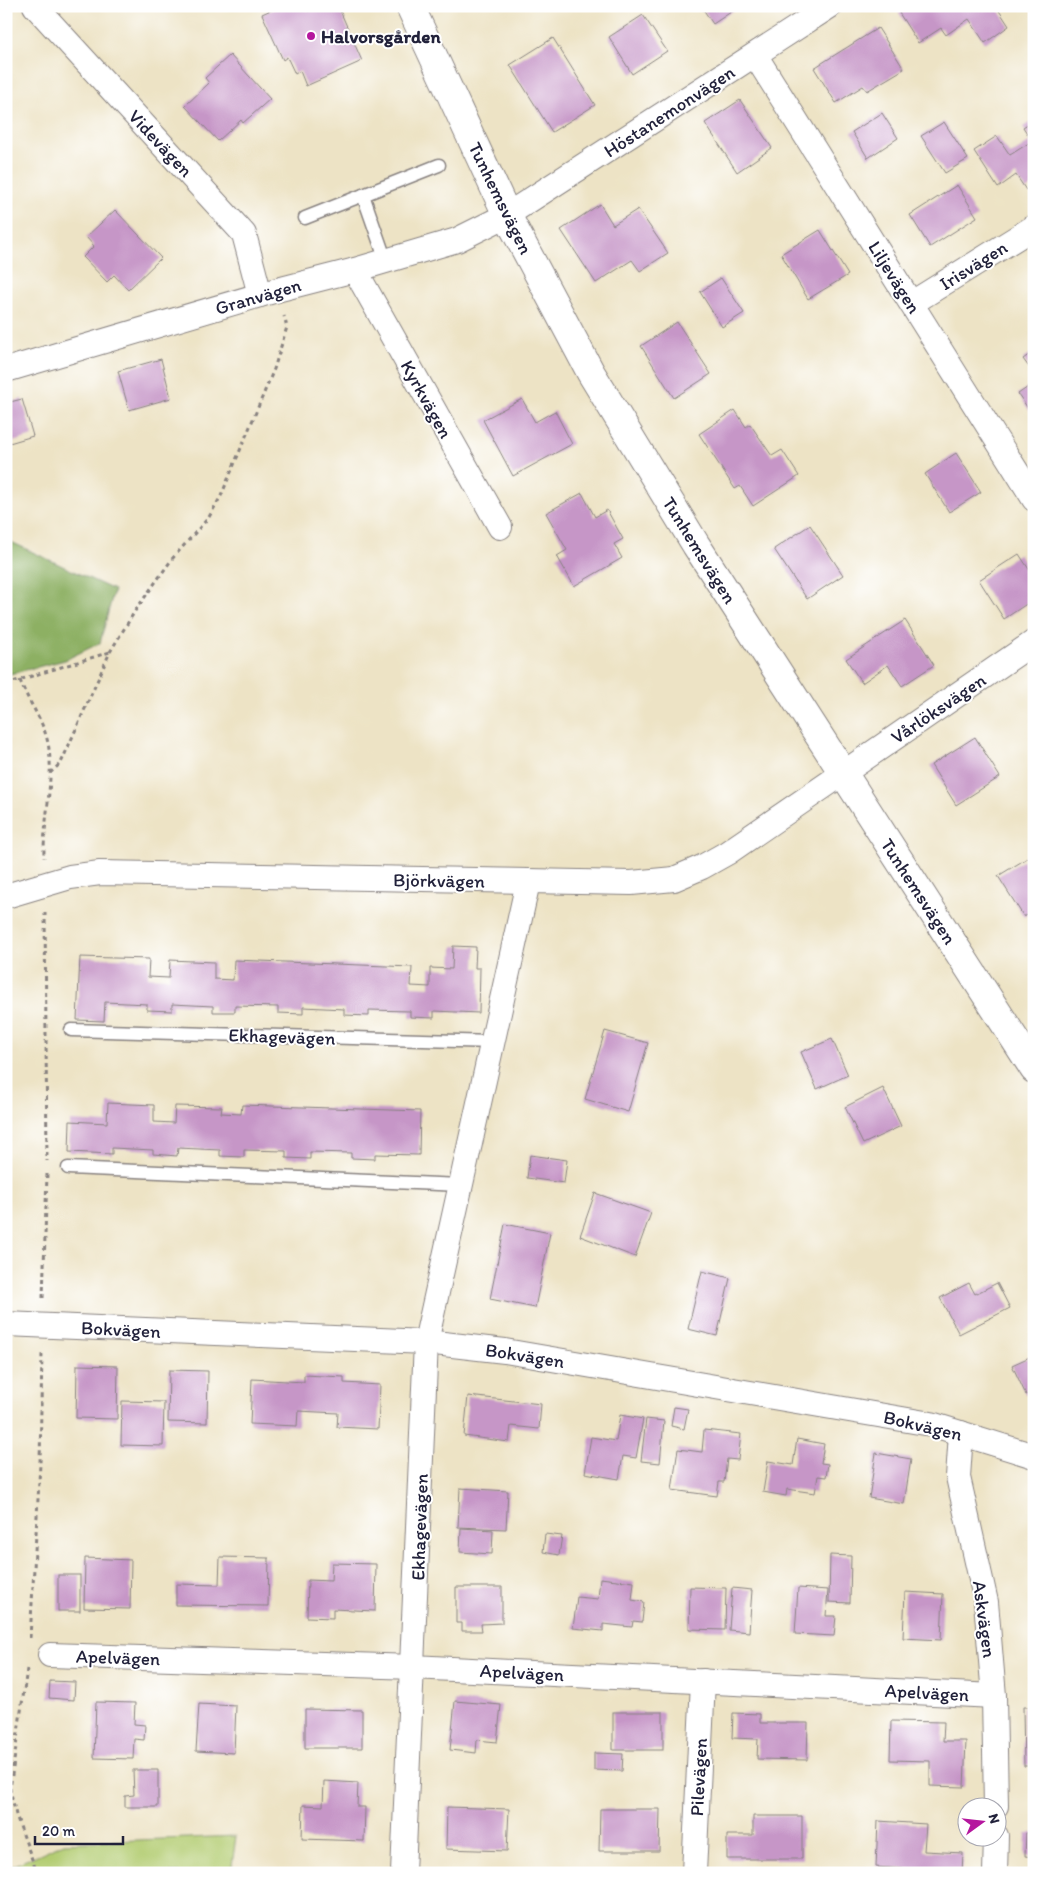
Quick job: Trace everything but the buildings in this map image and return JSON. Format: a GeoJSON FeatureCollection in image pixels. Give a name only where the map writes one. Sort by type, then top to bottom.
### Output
{"type":"FeatureCollection","features":[{"type":"Feature","properties":{"kind":"street","name":"Videvägen"},"geometry":{"type":"LineString","coordinates":[[35,6],[244,234],[269,292]]}},
{"type":"Feature","properties":{"kind":"street","name":"Tunhemsvägen"},"geometry":{"type":"LineString","coordinates":[[410,6],[507,215],[591,374],[696,545],[1034,1069]]}},
{"type":"Feature","properties":{"kind":"street","name":"Höstanemonvägen"},"geometry":{"type":"LineString","coordinates":[[507,215],[830,6]]}},
{"type":"Feature","properties":{"kind":"street","name":"Liljevägen"},"geometry":{"type":"LineString","coordinates":[[755,55],[1034,499]]}},
{"type":"Feature","properties":{"kind":"street","name":"Granvägen"},"geometry":{"type":"LineString","coordinates":[[6,370],[269,292],[355,270],[457,240],[507,215]]}},
{"type":"Feature","properties":{"kind":"street","name":"Irisvägen"},"geometry":{"type":"LineString","coordinates":[[912,304],[1034,227]]}},
{"type":"Feature","properties":{"kind":"street","name":"Kyrkvägen"},"geometry":{"type":"LineString","coordinates":[[355,270],[500,527]]}},
{"type":"Feature","properties":{"kind":"street","name":"Vårlöksvägen"},"geometry":{"type":"LineString","coordinates":[[842,772],[927,717],[1034,642]]}},
{"type":"Feature","properties":{"kind":"street","name":"Björkvägen"},"geometry":{"type":"LineString","coordinates":[[6,896],[70,876],[100,873],[528,882],[631,883],[674,879],[702,867],[726,853],[842,772]]}},
{"type":"Feature","properties":{"kind":"street","name":"Ekhagevägen"},"geometry":{"type":"LineString","coordinates":[[403,1873],[414,1667],[426,1342],[528,882]]}},
{"type":"Feature","properties":{"kind":"street","name":"Bokvägen"},"geometry":{"type":"LineString","coordinates":[[6,1324],[426,1342],[524,1354],[931,1424],[1034,1456]]}},
{"type":"Feature","properties":{"kind":"street","name":"Askvägen"},"geometry":{"type":"LineString","coordinates":[[961,1433],[958,1476],[986,1602],[994,1696],[996,1796]]}},
{"type":"Feature","properties":{"kind":"street","name":"Apelvägen"},"geometry":{"type":"LineString","coordinates":[[50,1655],[414,1667],[994,1696]]}},
{"type":"Feature","properties":{"kind":"street","name":"Pilevägen"},"geometry":{"type":"LineString","coordinates":[[694,1873],[703,1681]]}},
{"type":"Feature","properties":{"kind":"street"},"geometry":{"type":"LineString","coordinates":[[995,1873],[996,1846]]}},
{"type":"Feature","properties":{"kind":"lane"},"geometry":{"type":"LineString","coordinates":[[305,218],[439,165]]}},
{"type":"Feature","properties":{"kind":"lane"},"geometry":{"type":"LineString","coordinates":[[363,195],[386,261]]}},
{"type":"Feature","properties":{"kind":"lane","name":"Ekhagevägen"},"geometry":{"type":"LineString","coordinates":[[71,1030],[493,1042]]}},
{"type":"Feature","properties":{"kind":"lane"},"geometry":{"type":"LineString","coordinates":[[68,1168],[461,1186]]}},
{"type":"Feature","properties":{"kind":"path"},"geometry":{"type":"LineString","coordinates":[[49,773],[61,763],[110,652],[134,611],[172,559],[209,517],[221,496],[274,369],[286,327],[269,292]]}},
{"type":"Feature","properties":{"kind":"path"},"geometry":{"type":"LineString","coordinates":[[6,684],[110,652]]}},
{"type":"Feature","properties":{"kind":"path"},"geometry":{"type":"LineString","coordinates":[[20,680],[24,693],[38,711],[48,743],[49,773],[43,839],[47,1167],[40,1464],[30,1643]]}},
{"type":"Feature","properties":{"kind":"path"},"geometry":{"type":"LineString","coordinates":[[28,1662],[10,1789],[16,1815],[37,1873]]}},
{"type":"Feature","properties":{"kind":"green space"},"geometry":{"type":"Polygon","coordinates":[[[9,541],[114,590],[100,643],[65,660],[6,675],[6,542],[9,541]]]}},
{"type":"Feature","properties":{"kind":"green space"},"geometry":{"type":"Polygon","coordinates":[[[236,1836],[231,1873],[6,1873],[6,1869],[64,1843],[236,1836]]]}},
{"type":"Feature","properties":{"kind":"place","name":"Halvorsgården"},"geometry":{"type":"Point","coordinates":[311,36]}}]}
